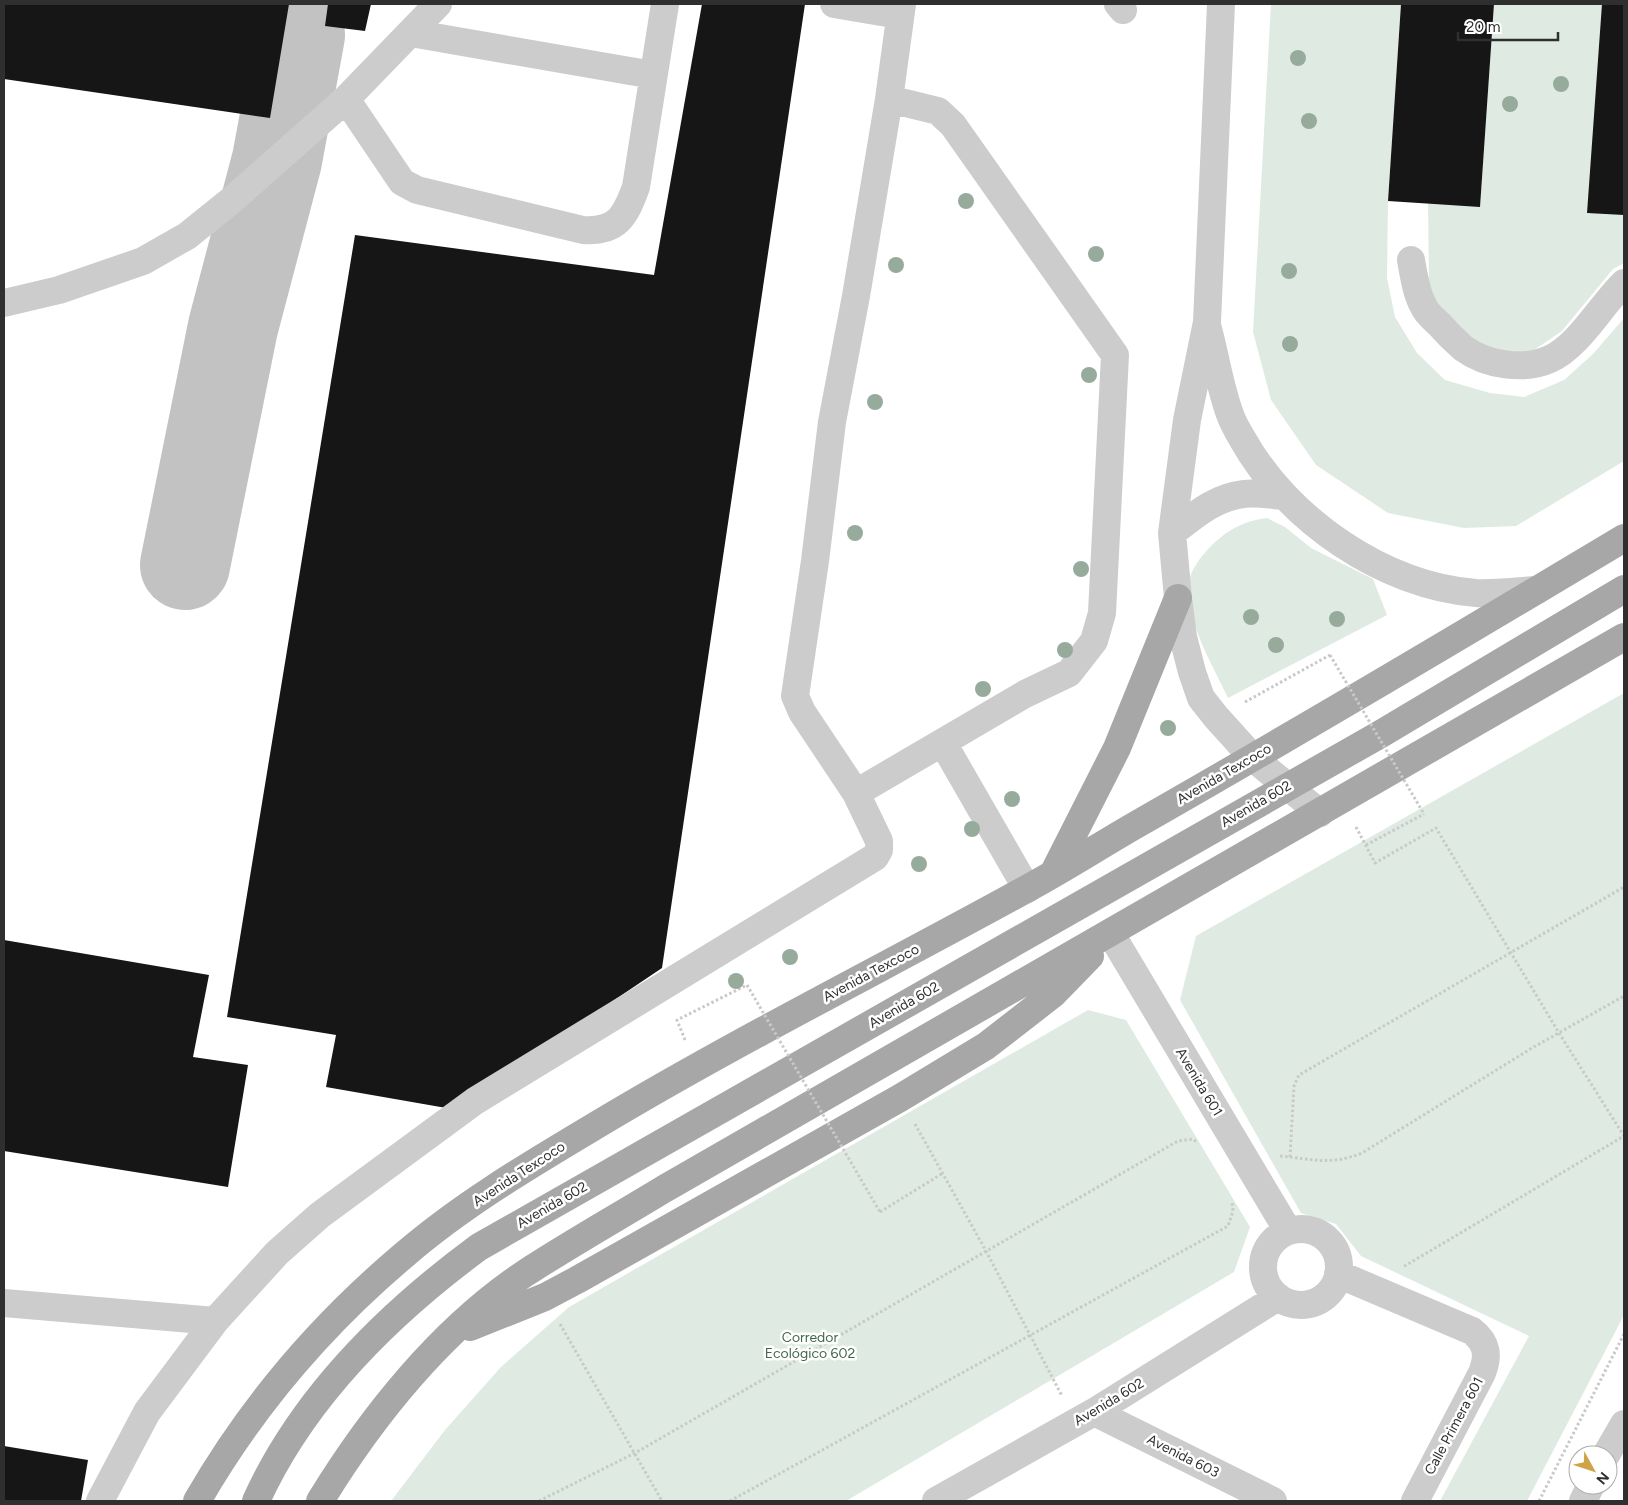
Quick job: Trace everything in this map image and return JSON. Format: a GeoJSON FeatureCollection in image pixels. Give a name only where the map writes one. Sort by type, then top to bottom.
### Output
{"type":"FeatureCollection","features":[{"type":"Feature","properties":{"kind":"main road","name":"Avenida Texcoco"},"geometry":{"type":"LineString","coordinates":[[197,1501],[239,1434],[272,1390],[314,1340],[358,1295],[400,1258],[458,1213],[566,1144],[696,1066],[1027,889],[1253,758],[1624,538]]}},
{"type":"Feature","properties":{"kind":"main road","name":"Avenida 602"},"geometry":{"type":"LineString","coordinates":[[256,1501],[282,1453],[310,1410],[342,1369],[410,1301],[479,1247],[1379,735],[1624,589]]}},
{"type":"Feature","properties":{"kind":"main road"},"geometry":{"type":"LineString","coordinates":[[1054,872],[1117,748],[1178,598]]}},
{"type":"Feature","properties":{"kind":"main road"},"geometry":{"type":"LineString","coordinates":[[320,1501],[363,1435],[448,1337],[524,1274],[673,1184],[1111,934],[1624,637]]}},
{"type":"Feature","properties":{"kind":"main road"},"geometry":{"type":"LineString","coordinates":[[448,1337],[544,1297],[900,1098],[986,1046],[1053,994],[1111,934]]}},
{"type":"Feature","properties":{"kind":"street"},"geometry":{"type":"LineString","coordinates":[[4,303],[59,290],[143,261],[187,236],[233,199],[346,99],[438,4]]}},
{"type":"Feature","properties":{"kind":"street"},"geometry":{"type":"LineString","coordinates":[[346,99],[402,182],[417,190],[583,230],[600,231],[614,225],[627,211],[636,187],[666,4]]}},
{"type":"Feature","properties":{"kind":"street"},"geometry":{"type":"LineString","coordinates":[[100,1501],[147,1412],[215,1321],[277,1253],[320,1215],[475,1101],[875,857],[879,850],[879,841],[856,793],[802,712],[795,696],[815,561],[832,422],[889,99],[900,10],[834,4]]}},
{"type":"Feature","properties":{"kind":"street"},"geometry":{"type":"LineString","coordinates":[[1221,4],[1207,322],[1187,420],[1172,533],[1178,598],[1183,637],[1192,672],[1202,698],[1216,717],[1253,758],[1320,813]]}},
{"type":"Feature","properties":{"kind":"street"},"geometry":{"type":"LineString","coordinates":[[411,33],[653,75]]}},
{"type":"Feature","properties":{"kind":"street"},"geometry":{"type":"LineString","coordinates":[[856,793],[1025,694],[1068,673],[1094,641],[1102,613],[1115,355],[953,125],[938,111],[889,99]]}},
{"type":"Feature","properties":{"kind":"street"},"geometry":{"type":"LineString","coordinates":[[1411,260],[1416,286],[1424,309],[1464,349],[1492,362],[1523,366],[1551,359],[1576,338],[1607,300],[1624,283]]}},
{"type":"Feature","properties":{"kind":"street"},"geometry":{"type":"LineString","coordinates":[[1207,322],[1231,418],[1252,456],[1283,496],[1304,516],[1340,542],[1384,568],[1430,584],[1476,593],[1537,590]]}},
{"type":"Feature","properties":{"kind":"street"},"geometry":{"type":"LineString","coordinates":[[1172,533],[1206,507],[1224,499],[1244,494],[1283,496]]}},
{"type":"Feature","properties":{"kind":"street"},"geometry":{"type":"LineString","coordinates":[[943,743],[1027,889]]}},
{"type":"Feature","properties":{"kind":"street","name":"Avenida 601"},"geometry":{"type":"LineString","coordinates":[[1111,934],[1288,1231]]}},
{"type":"Feature","properties":{"kind":"street"},"geometry":{"type":"LineString","coordinates":[[1308,1230],[1326,1238],[1336,1254],[1338,1274],[1330,1291],[1314,1302],[1296,1304],[1278,1297],[1266,1282],[1264,1262],[1272,1243],[1288,1231],[1308,1230]]}},
{"type":"Feature","properties":{"kind":"street"},"geometry":{"type":"LineString","coordinates":[[1338,1274],[1369,1287]]}},
{"type":"Feature","properties":{"kind":"street","name":"Calle Primera 601"},"geometry":{"type":"LineString","coordinates":[[1369,1287],[1472,1330],[1486,1348],[1487,1361],[1482,1373],[1415,1501]]}},
{"type":"Feature","properties":{"kind":"street","name":"Avenida 602"},"geometry":{"type":"LineString","coordinates":[[936,1501],[1085,1417],[1278,1297]]}},
{"type":"Feature","properties":{"kind":"street"},"geometry":{"type":"LineString","coordinates":[[4,1303],[215,1321]]}},
{"type":"Feature","properties":{"kind":"street","name":"Avenida 603"},"geometry":{"type":"LineString","coordinates":[[1085,1417],[1273,1501]]}},
{"type":"Feature","properties":{"kind":"street"},"geometry":{"type":"LineString","coordinates":[[1612,1445],[1624,1424]]}},
{"type":"Feature","properties":{"kind":"path"},"geometry":{"type":"LineString","coordinates":[[1216,717],[1330,655],[1424,814],[1366,846],[1375,863],[1436,828],[1559,1033],[1624,1136],[1369,1287]]}},
{"type":"Feature","properties":{"kind":"path"},"geometry":{"type":"LineString","coordinates":[[1290,1157],[1294,1086],[1299,1075],[1624,887]]}},
{"type":"Feature","properties":{"kind":"path"},"geometry":{"type":"LineString","coordinates":[[677,1020],[747,985],[880,1212],[943,1173]]}},
{"type":"Feature","properties":{"kind":"path"},"geometry":{"type":"LineString","coordinates":[[730,1501],[1228,1226],[1233,1211],[1230,1182],[1251,1169],[1269,1159],[1280,1156],[1317,1162],[1343,1161],[1362,1153],[1559,1033],[1624,996]]}},
{"type":"Feature","properties":{"kind":"path"},"geometry":{"type":"LineString","coordinates":[[900,1098],[986,1251],[1030,1335],[1085,1417]]}},
{"type":"Feature","properties":{"kind":"path"},"geometry":{"type":"LineString","coordinates":[[540,1501],[635,1452],[1178,1141],[1193,1139],[1200,1145]]}},
{"type":"Feature","properties":{"kind":"path"},"geometry":{"type":"LineString","coordinates":[[544,1297],[662,1501]]}},
{"type":"Feature","properties":{"kind":"path"},"geometry":{"type":"LineString","coordinates":[[1539,1501],[1624,1334]]}},
{"type":"Feature","properties":{"kind":"green space"},"geometry":{"type":"Polygon","coordinates":[[[1271,4],[1401,4],[1388,201],[1387,278],[1395,317],[1417,353],[1445,380],[1490,393],[1524,397],[1564,380],[1593,354],[1624,318],[1624,461],[1516,526],[1464,528],[1388,513],[1316,465],[1271,400],[1253,332],[1271,4]]]}},
{"type":"Feature","properties":{"kind":"green space"},"geometry":{"type":"Polygon","coordinates":[[[1494,4],[1624,4],[1624,263],[1613,269],[1562,331],[1534,350],[1508,353],[1482,347],[1437,309],[1429,281],[1428,203],[1480,206],[1494,4]]]}},
{"type":"Feature","properties":{"kind":"green space"},"geometry":{"type":"Polygon","coordinates":[[[1267,518],[1285,527],[1311,548],[1373,579],[1387,615],[1228,698],[1196,628],[1189,598],[1190,578],[1202,557],[1219,538],[1238,526],[1267,518]]]}},
{"type":"Feature","properties":{"kind":"green space"},"geometry":{"type":"Polygon","coordinates":[[[1624,693],[1624,1315],[1527,1501],[1440,1501],[1529,1336],[1361,1256],[1336,1224],[1301,1213],[1180,1000],[1196,936],[1624,693]]]}},
{"type":"Feature","properties":{"kind":"green space","name":"Corredor Ecológico 602"},"geometry":{"type":"Polygon","coordinates":[[[1088,1010],[1126,1020],[1250,1227],[1234,1272],[846,1501],[391,1501],[445,1430],[501,1367],[569,1307],[1088,1010]]]}},
{"type":"Feature","properties":{"kind":"building"},"geometry":{"type":"Polygon","coordinates":[[[4,4],[289,4],[270,118],[4,79],[4,4]]]}},
{"type":"Feature","properties":{"kind":"building"},"geometry":{"type":"Polygon","coordinates":[[[328,4],[371,4],[365,31],[325,26],[328,4]]]}},
{"type":"Feature","properties":{"kind":"building"},"geometry":{"type":"Polygon","coordinates":[[[702,4],[805,4],[662,968],[452,1109],[326,1087],[336,1035],[227,1017],[355,235],[654,275],[702,4]]]}},
{"type":"Feature","properties":{"kind":"building"},"geometry":{"type":"Polygon","coordinates":[[[1401,4],[1494,4],[1480,207],[1388,201],[1401,4]]]}},
{"type":"Feature","properties":{"kind":"building"},"geometry":{"type":"Polygon","coordinates":[[[1602,4],[1624,4],[1624,215],[1587,213],[1602,4]]]}},
{"type":"Feature","properties":{"kind":"building"},"geometry":{"type":"Polygon","coordinates":[[[4,940],[209,975],[193,1057],[248,1065],[228,1187],[4,1151],[4,940]]]}},
{"type":"Feature","properties":{"kind":"building"},"geometry":{"type":"Polygon","coordinates":[[[4,1446],[88,1460],[81,1501],[4,1501],[4,1446]]]}},
{"type":"Feature","properties":{"kind":"taxiway"},"geometry":{"type":"LineString","coordinates":[[185,565],[233,327],[277,160],[300,35]]}}]}
